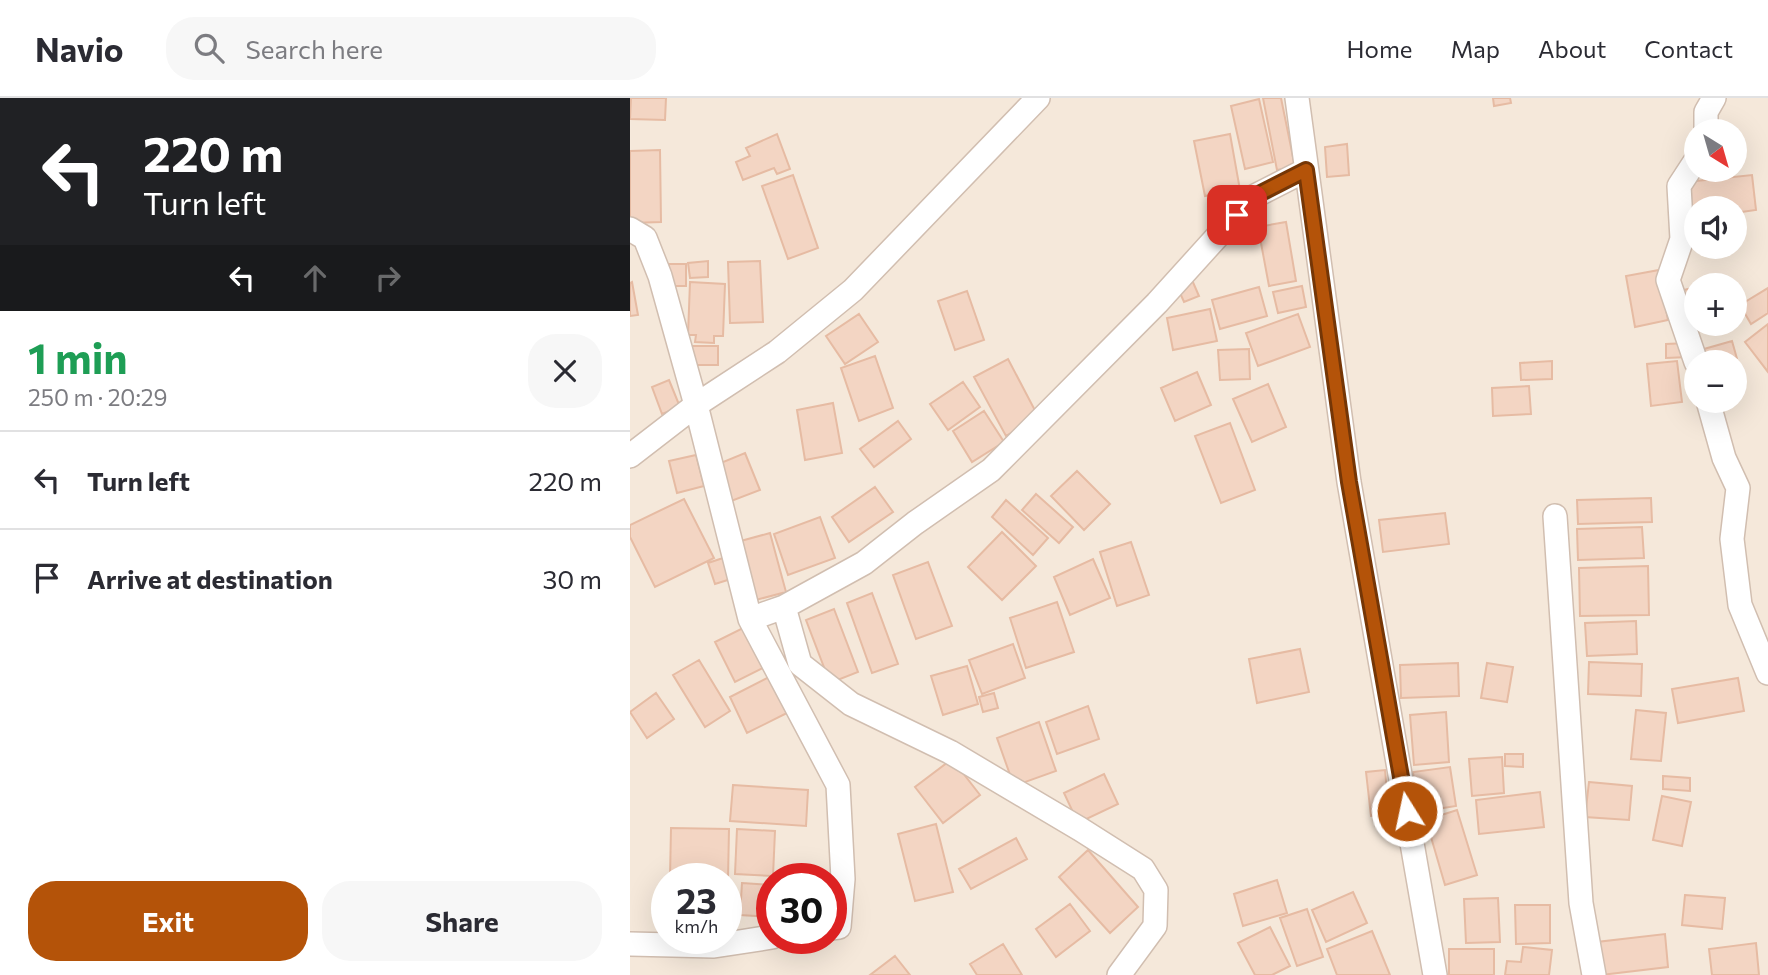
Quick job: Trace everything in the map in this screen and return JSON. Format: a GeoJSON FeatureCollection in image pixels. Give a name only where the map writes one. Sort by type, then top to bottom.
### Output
{"type":"FeatureCollection","features":[{"type":"Feature","properties":{"kind":"street"},"geometry":{"type":"LineString","coordinates":[[630,456],[696,405],[777,352],[853,290],[1038,98]]}},
{"type":"Feature","properties":{"kind":"street"},"geometry":{"type":"LineString","coordinates":[[1297,98],[1349,482],[1435,975]]}},
{"type":"Feature","properties":{"kind":"street"},"geometry":{"type":"LineString","coordinates":[[1706,119],[1706,112],[1714,98]]}},
{"type":"Feature","properties":{"kind":"street"},"geometry":{"type":"LineString","coordinates":[[750,619],[784,607],[864,563],[915,523],[991,470],[1157,303],[1253,197],[1306,170]]}},
{"type":"Feature","properties":{"kind":"street"},"geometry":{"type":"LineString","coordinates":[[1684,178],[1679,186],[1682,239],[1668,280],[1692,350]]}},
{"type":"Feature","properties":{"kind":"street"},"geometry":{"type":"LineString","coordinates":[[630,229],[645,237],[660,276],[750,619],[838,785],[842,863]]}},
{"type":"Feature","properties":{"kind":"street"},"geometry":{"type":"LineString","coordinates":[[1711,413],[1724,458],[1738,488],[1732,539],[1740,605],[1768,673]]}},
{"type":"Feature","properties":{"kind":"street"},"geometry":{"type":"LineString","coordinates":[[1555,516],[1581,903],[1594,975]]}},
{"type":"Feature","properties":{"kind":"street"},"geometry":{"type":"LineString","coordinates":[[784,607],[800,664],[851,704],[950,752],[1080,828],[1143,869],[1156,890],[1155,926],[1122,974]]}},
{"type":"Feature","properties":{"kind":"street"},"geometry":{"type":"LineString","coordinates":[[630,944],[714,946],[756,939]]}},
{"type":"Feature","properties":{"kind":"shaded area"},"geometry":{"type":"Polygon","coordinates":[[[630,98],[1768,98],[1768,975],[630,975],[630,98]]]}},
{"type":"Feature","properties":{"kind":"building"},"geometry":{"type":"Polygon","coordinates":[[[631,98],[666,98],[665,120],[630,119],[631,98]]]}},
{"type":"Feature","properties":{"kind":"building"},"geometry":{"type":"Polygon","coordinates":[[[1263,98],[1281,98],[1295,167],[1277,170],[1263,98]]]}},
{"type":"Feature","properties":{"kind":"building"},"geometry":{"type":"Polygon","coordinates":[[[1493,98],[1510,98],[1511,103],[1494,106],[1493,98]]]}},
{"type":"Feature","properties":{"kind":"building"},"geometry":{"type":"Polygon","coordinates":[[[1259,99],[1273,162],[1245,169],[1231,106],[1259,99]]]}},
{"type":"Feature","properties":{"kind":"building"},"geometry":{"type":"Polygon","coordinates":[[[777,134],[790,169],[777,174],[774,168],[743,180],[736,162],[750,156],[746,148],[777,134]]]}},
{"type":"Feature","properties":{"kind":"building"},"geometry":{"type":"Polygon","coordinates":[[[1230,134],[1240,190],[1205,196],[1194,141],[1230,134]]]}},
{"type":"Feature","properties":{"kind":"building"},"geometry":{"type":"Polygon","coordinates":[[[1347,144],[1349,175],[1327,177],[1325,147],[1347,144]]]}},
{"type":"Feature","properties":{"kind":"building"},"geometry":{"type":"Polygon","coordinates":[[[660,150],[661,222],[630,223],[630,151],[660,150]]]}},
{"type":"Feature","properties":{"kind":"building"},"geometry":{"type":"Polygon","coordinates":[[[793,175],[818,248],[788,259],[762,186],[793,175]]]}},
{"type":"Feature","properties":{"kind":"building"},"geometry":{"type":"Polygon","coordinates":[[[1752,175],[1756,210],[1747,211],[1747,196],[1689,196],[1687,182],[1747,182],[1747,176],[1752,175]]]}},
{"type":"Feature","properties":{"kind":"building"},"geometry":{"type":"Polygon","coordinates":[[[1286,222],[1296,281],[1269,286],[1258,227],[1286,222]]]}},
{"type":"Feature","properties":{"kind":"building"},"geometry":{"type":"Polygon","coordinates":[[[708,261],[708,277],[690,278],[688,263],[708,261]]]}},
{"type":"Feature","properties":{"kind":"building"},"geometry":{"type":"Polygon","coordinates":[[[760,261],[763,322],[730,323],[728,262],[760,261]]]}},
{"type":"Feature","properties":{"kind":"building"},"geometry":{"type":"Polygon","coordinates":[[[669,264],[686,264],[686,286],[669,286],[669,264]]]}},
{"type":"Feature","properties":{"kind":"building"},"geometry":{"type":"Polygon","coordinates":[[[1659,270],[1668,320],[1635,327],[1626,276],[1659,270]]]}},
{"type":"Feature","properties":{"kind":"building"},"geometry":{"type":"Polygon","coordinates":[[[1192,280],[1199,296],[1184,302],[1177,286],[1192,280]]]}},
{"type":"Feature","properties":{"kind":"building"},"geometry":{"type":"Polygon","coordinates":[[[632,282],[638,315],[630,316],[630,283],[632,282]]]}},
{"type":"Feature","properties":{"kind":"building"},"geometry":{"type":"Polygon","coordinates":[[[690,282],[725,284],[723,336],[714,336],[714,343],[695,342],[696,335],[688,335],[690,282]]]}},
{"type":"Feature","properties":{"kind":"building"},"geometry":{"type":"Polygon","coordinates":[[[1302,286],[1306,307],[1278,313],[1273,292],[1302,286]]]}},
{"type":"Feature","properties":{"kind":"building"},"geometry":{"type":"Polygon","coordinates":[[[1259,287],[1267,316],[1220,329],[1212,300],[1259,287]]]}},
{"type":"Feature","properties":{"kind":"building"},"geometry":{"type":"Polygon","coordinates":[[[1768,288],[1768,313],[1751,324],[1747,317],[1747,301],[1768,288]]]}},
{"type":"Feature","properties":{"kind":"building"},"geometry":{"type":"Polygon","coordinates":[[[1684,290],[1684,309],[1680,291],[1684,290]]]}},
{"type":"Feature","properties":{"kind":"building"},"geometry":{"type":"Polygon","coordinates":[[[967,291],[984,340],[955,350],[938,301],[967,291]]]}},
{"type":"Feature","properties":{"kind":"building"},"geometry":{"type":"Polygon","coordinates":[[[1210,309],[1217,341],[1173,350],[1167,318],[1210,309]]]}},
{"type":"Feature","properties":{"kind":"building"},"geometry":{"type":"Polygon","coordinates":[[[859,314],[878,342],[845,364],[826,336],[859,314]]]}},
{"type":"Feature","properties":{"kind":"building"},"geometry":{"type":"Polygon","coordinates":[[[1298,314],[1310,347],[1258,366],[1246,333],[1298,314]]]}},
{"type":"Feature","properties":{"kind":"building"},"geometry":{"type":"Polygon","coordinates":[[[1768,324],[1768,372],[1745,342],[1768,324]]]}},
{"type":"Feature","properties":{"kind":"building"},"geometry":{"type":"Polygon","coordinates":[[[1732,341],[1735,350],[1704,350],[1732,341]]]}},
{"type":"Feature","properties":{"kind":"building"},"geometry":{"type":"Polygon","coordinates":[[[1688,343],[1688,350],[1684,350],[1684,357],[1666,358],[1666,344],[1688,343]]]}},
{"type":"Feature","properties":{"kind":"building"},"geometry":{"type":"Polygon","coordinates":[[[685,346],[718,346],[718,365],[685,365],[685,346]]]}},
{"type":"Feature","properties":{"kind":"building"},"geometry":{"type":"Polygon","coordinates":[[[1249,349],[1250,379],[1220,380],[1218,350],[1249,349]]]}},
{"type":"Feature","properties":{"kind":"building"},"geometry":{"type":"Polygon","coordinates":[[[875,356],[893,408],[859,421],[841,368],[875,356]]]}},
{"type":"Feature","properties":{"kind":"building"},"geometry":{"type":"Polygon","coordinates":[[[1008,359],[1039,418],[1006,436],[974,377],[1008,359]]]}},
{"type":"Feature","properties":{"kind":"building"},"geometry":{"type":"Polygon","coordinates":[[[1552,361],[1552,379],[1521,380],[1520,363],[1552,361]]]}},
{"type":"Feature","properties":{"kind":"building"},"geometry":{"type":"Polygon","coordinates":[[[1677,361],[1682,402],[1651,406],[1647,364],[1677,361]]]}},
{"type":"Feature","properties":{"kind":"building"},"geometry":{"type":"Polygon","coordinates":[[[1197,372],[1211,405],[1175,421],[1161,388],[1197,372]]]}},
{"type":"Feature","properties":{"kind":"building"},"geometry":{"type":"Polygon","coordinates":[[[669,380],[680,407],[662,414],[652,387],[669,380]]]}},
{"type":"Feature","properties":{"kind":"building"},"geometry":{"type":"Polygon","coordinates":[[[963,382],[980,407],[948,430],[930,404],[963,382]]]}},
{"type":"Feature","properties":{"kind":"building"},"geometry":{"type":"Polygon","coordinates":[[[1268,384],[1286,427],[1252,442],[1233,399],[1268,384]]]}},
{"type":"Feature","properties":{"kind":"building"},"geometry":{"type":"Polygon","coordinates":[[[1529,386],[1531,414],[1493,416],[1492,388],[1529,386]]]}},
{"type":"Feature","properties":{"kind":"building"},"geometry":{"type":"Polygon","coordinates":[[[833,403],[842,453],[805,460],[797,410],[833,403]]]}},
{"type":"Feature","properties":{"kind":"building"},"geometry":{"type":"Polygon","coordinates":[[[984,411],[1004,442],[972,462],[953,431],[984,411]]]}},
{"type":"Feature","properties":{"kind":"building"},"geometry":{"type":"Polygon","coordinates":[[[898,421],[911,439],[874,467],[860,449],[898,421]]]}},
{"type":"Feature","properties":{"kind":"building"},"geometry":{"type":"Polygon","coordinates":[[[1230,423],[1255,490],[1221,503],[1195,436],[1230,423]]]}},
{"type":"Feature","properties":{"kind":"building"},"geometry":{"type":"Polygon","coordinates":[[[745,453],[760,490],[726,503],[711,467],[745,453]]]}},
{"type":"Feature","properties":{"kind":"building"},"geometry":{"type":"Polygon","coordinates":[[[696,455],[704,486],[677,493],[669,461],[696,455]]]}},
{"type":"Feature","properties":{"kind":"building"},"geometry":{"type":"Polygon","coordinates":[[[1077,471],[1110,504],[1084,530],[1051,496],[1077,471]]]}},
{"type":"Feature","properties":{"kind":"building"},"geometry":{"type":"Polygon","coordinates":[[[875,487],[893,512],[849,542],[832,517],[875,487]]]}},
{"type":"Feature","properties":{"kind":"building"},"geometry":{"type":"Polygon","coordinates":[[[1036,494],[1073,527],[1059,543],[1022,510],[1036,494]]]}},
{"type":"Feature","properties":{"kind":"building"},"geometry":{"type":"Polygon","coordinates":[[[1651,498],[1652,522],[1578,524],[1577,500],[1651,498]]]}},
{"type":"Feature","properties":{"kind":"building"},"geometry":{"type":"Polygon","coordinates":[[[684,499],[714,558],[655,587],[630,537],[630,525],[684,499]]]}},
{"type":"Feature","properties":{"kind":"building"},"geometry":{"type":"Polygon","coordinates":[[[1006,500],[1048,538],[1033,555],[992,517],[1006,500]]]}},
{"type":"Feature","properties":{"kind":"building"},"geometry":{"type":"Polygon","coordinates":[[[1445,513],[1449,544],[1383,552],[1379,520],[1445,513]]]}},
{"type":"Feature","properties":{"kind":"building"},"geometry":{"type":"Polygon","coordinates":[[[820,517],[835,558],[788,575],[774,534],[820,517]]]}},
{"type":"Feature","properties":{"kind":"building"},"geometry":{"type":"Polygon","coordinates":[[[1642,527],[1644,558],[1578,560],[1577,529],[1642,527]]]}},
{"type":"Feature","properties":{"kind":"building"},"geometry":{"type":"Polygon","coordinates":[[[1002,532],[1036,566],[1002,600],[968,567],[1002,532]]]}},
{"type":"Feature","properties":{"kind":"building"},"geometry":{"type":"Polygon","coordinates":[[[770,533],[786,592],[752,601],[737,542],[770,533]]]}},
{"type":"Feature","properties":{"kind":"building"},"geometry":{"type":"Polygon","coordinates":[[[1131,542],[1149,595],[1117,606],[1100,552],[1131,542]]]}},
{"type":"Feature","properties":{"kind":"building"},"geometry":{"type":"Polygon","coordinates":[[[726,557],[734,578],[715,584],[708,563],[726,557]]]}},
{"type":"Feature","properties":{"kind":"building"},"geometry":{"type":"Polygon","coordinates":[[[1093,559],[1110,598],[1070,615],[1054,577],[1093,559]]]}},
{"type":"Feature","properties":{"kind":"building"},"geometry":{"type":"Polygon","coordinates":[[[928,562],[952,626],[916,639],[893,575],[928,562]]]}},
{"type":"Feature","properties":{"kind":"building"},"geometry":{"type":"Polygon","coordinates":[[[1648,566],[1649,615],[1580,616],[1579,568],[1648,566]]]}},
{"type":"Feature","properties":{"kind":"building"},"geometry":{"type":"Polygon","coordinates":[[[872,593],[898,664],[872,673],[847,603],[872,593]]]}},
{"type":"Feature","properties":{"kind":"building"},"geometry":{"type":"Polygon","coordinates":[[[1057,602],[1074,652],[1026,668],[1010,618],[1057,602]]]}},
{"type":"Feature","properties":{"kind":"building"},"geometry":{"type":"Polygon","coordinates":[[[834,609],[858,672],[830,683],[806,620],[834,609]]]}},
{"type":"Feature","properties":{"kind":"building"},"geometry":{"type":"Polygon","coordinates":[[[1636,621],[1637,654],[1587,656],[1585,623],[1636,621]]]}},
{"type":"Feature","properties":{"kind":"building"},"geometry":{"type":"Polygon","coordinates":[[[743,628],[763,668],[735,682],[715,642],[743,628]]]}},
{"type":"Feature","properties":{"kind":"building"},"geometry":{"type":"Polygon","coordinates":[[[1013,644],[1025,678],[982,694],[969,660],[1013,644]]]}},
{"type":"Feature","properties":{"kind":"building"},"geometry":{"type":"Polygon","coordinates":[[[1300,649],[1309,692],[1257,703],[1249,659],[1300,649]]]}},
{"type":"Feature","properties":{"kind":"building"},"geometry":{"type":"Polygon","coordinates":[[[699,660],[730,711],[705,727],[673,675],[699,660]]]}},
{"type":"Feature","properties":{"kind":"building"},"geometry":{"type":"Polygon","coordinates":[[[1589,662],[1642,664],[1641,696],[1588,694],[1589,662]]]}},
{"type":"Feature","properties":{"kind":"building"},"geometry":{"type":"Polygon","coordinates":[[[1458,663],[1459,696],[1401,698],[1400,665],[1458,663]]]}},
{"type":"Feature","properties":{"kind":"building"},"geometry":{"type":"Polygon","coordinates":[[[1487,663],[1513,667],[1507,702],[1481,698],[1487,663]]]}},
{"type":"Feature","properties":{"kind":"building"},"geometry":{"type":"Polygon","coordinates":[[[967,666],[978,704],[943,715],[931,676],[967,666]]]}},
{"type":"Feature","properties":{"kind":"building"},"geometry":{"type":"Polygon","coordinates":[[[769,677],[787,713],[747,733],[730,697],[769,677]]]}},
{"type":"Feature","properties":{"kind":"building"},"geometry":{"type":"Polygon","coordinates":[[[1738,678],[1744,711],[1678,723],[1672,689],[1738,678]]]}},
{"type":"Feature","properties":{"kind":"building"},"geometry":{"type":"Polygon","coordinates":[[[656,693],[674,719],[647,738],[630,712],[656,693]]]}},
{"type":"Feature","properties":{"kind":"building"},"geometry":{"type":"Polygon","coordinates":[[[994,693],[998,708],[983,712],[979,697],[994,693]]]}},
{"type":"Feature","properties":{"kind":"building"},"geometry":{"type":"Polygon","coordinates":[[[1088,706],[1099,739],[1057,754],[1046,722],[1088,706]]]}},
{"type":"Feature","properties":{"kind":"building"},"geometry":{"type":"Polygon","coordinates":[[[1636,710],[1666,713],[1661,761],[1631,759],[1636,710]]]}},
{"type":"Feature","properties":{"kind":"building"},"geometry":{"type":"Polygon","coordinates":[[[1446,712],[1449,762],[1414,765],[1410,715],[1446,712]]]}},
{"type":"Feature","properties":{"kind":"building"},"geometry":{"type":"Polygon","coordinates":[[[1039,722],[1056,771],[1014,786],[997,738],[1039,722]]]}},
{"type":"Feature","properties":{"kind":"building"},"geometry":{"type":"Polygon","coordinates":[[[1505,754],[1523,754],[1523,767],[1505,766],[1505,754]]]}},
{"type":"Feature","properties":{"kind":"building"},"geometry":{"type":"Polygon","coordinates":[[[1502,757],[1504,793],[1472,796],[1469,759],[1502,757]]]}},
{"type":"Feature","properties":{"kind":"building"},"geometry":{"type":"Polygon","coordinates":[[[952,759],[980,795],[943,823],[915,787],[952,759]]]}},
{"type":"Feature","properties":{"kind":"building"},"geometry":{"type":"Polygon","coordinates":[[[1450,767],[1456,806],[1418,812],[1413,772],[1450,767]]]}},
{"type":"Feature","properties":{"kind":"building"},"geometry":{"type":"Polygon","coordinates":[[[1385,770],[1389,814],[1371,816],[1366,772],[1385,770]]]}},
{"type":"Feature","properties":{"kind":"building"},"geometry":{"type":"Polygon","coordinates":[[[1104,774],[1118,804],[1078,823],[1064,793],[1104,774]]]}},
{"type":"Feature","properties":{"kind":"building"},"geometry":{"type":"Polygon","coordinates":[[[1663,776],[1690,778],[1690,791],[1663,789],[1663,776]]]}},
{"type":"Feature","properties":{"kind":"building"},"geometry":{"type":"Polygon","coordinates":[[[1589,782],[1632,786],[1629,820],[1585,817],[1589,782]]]}},
{"type":"Feature","properties":{"kind":"building"},"geometry":{"type":"Polygon","coordinates":[[[733,785],[808,790],[806,826],[730,821],[733,785]]]}},
{"type":"Feature","properties":{"kind":"building"},"geometry":{"type":"Polygon","coordinates":[[[1540,792],[1544,827],[1479,834],[1476,800],[1540,792]]]}},
{"type":"Feature","properties":{"kind":"building"},"geometry":{"type":"Polygon","coordinates":[[[1662,796],[1691,802],[1682,846],[1653,840],[1662,796]]]}},
{"type":"Feature","properties":{"kind":"building"},"geometry":{"type":"Polygon","coordinates":[[[1457,810],[1477,875],[1445,885],[1426,820],[1457,810]]]}},
{"type":"Feature","properties":{"kind":"building"},"geometry":{"type":"Polygon","coordinates":[[[936,824],[953,892],[915,901],[898,834],[936,824]]]}},
{"type":"Feature","properties":{"kind":"building"},"geometry":{"type":"Polygon","coordinates":[[[671,828],[729,829],[728,863],[670,863],[671,828]]]}},
{"type":"Feature","properties":{"kind":"building"},"geometry":{"type":"Polygon","coordinates":[[[737,829],[775,831],[774,863],[756,863],[756,875],[742,874],[742,863],[735,863],[737,829]]]}},
{"type":"Feature","properties":{"kind":"building"},"geometry":{"type":"Polygon","coordinates":[[[1016,838],[1027,859],[971,889],[959,869],[1016,838]]]}},
{"type":"Feature","properties":{"kind":"building"},"geometry":{"type":"Polygon","coordinates":[[[1088,850],[1138,907],[1110,933],[1059,877],[1088,850]]]}},
{"type":"Feature","properties":{"kind":"building"},"geometry":{"type":"Polygon","coordinates":[[[1277,880],[1287,913],[1243,926],[1234,894],[1277,880]]]}},
{"type":"Feature","properties":{"kind":"building"},"geometry":{"type":"Polygon","coordinates":[[[742,883],[756,884],[756,916],[742,915],[742,883]]]}},
{"type":"Feature","properties":{"kind":"building"},"geometry":{"type":"Polygon","coordinates":[[[1353,892],[1367,923],[1326,942],[1312,910],[1353,892]]]}},
{"type":"Feature","properties":{"kind":"building"},"geometry":{"type":"Polygon","coordinates":[[[1685,895],[1725,898],[1722,929],[1682,925],[1685,895]]]}},
{"type":"Feature","properties":{"kind":"building"},"geometry":{"type":"Polygon","coordinates":[[[1498,898],[1500,942],[1466,943],[1464,899],[1498,898]]]}},
{"type":"Feature","properties":{"kind":"building"},"geometry":{"type":"Polygon","coordinates":[[[1070,904],[1090,931],[1056,957],[1036,929],[1070,904]]]}},
{"type":"Feature","properties":{"kind":"building"},"geometry":{"type":"Polygon","coordinates":[[[1515,905],[1550,905],[1550,943],[1516,944],[1515,905]]]}},
{"type":"Feature","properties":{"kind":"building"},"geometry":{"type":"Polygon","coordinates":[[[1307,909],[1323,957],[1297,966],[1280,918],[1307,909]]]}},
{"type":"Feature","properties":{"kind":"building"},"geometry":{"type":"Polygon","coordinates":[[[1270,927],[1290,966],[1272,975],[1255,975],[1238,943],[1270,927]]]}},
{"type":"Feature","properties":{"kind":"building"},"geometry":{"type":"Polygon","coordinates":[[[1372,931],[1390,975],[1337,975],[1327,949],[1372,931]]]}},
{"type":"Feature","properties":{"kind":"building"},"geometry":{"type":"Polygon","coordinates":[[[1665,934],[1668,967],[1601,975],[1597,942],[1665,934]]]}},
{"type":"Feature","properties":{"kind":"building"},"geometry":{"type":"Polygon","coordinates":[[[1756,943],[1759,975],[1712,975],[1709,949],[1756,943]]]}},
{"type":"Feature","properties":{"kind":"building"},"geometry":{"type":"Polygon","coordinates":[[[1003,944],[1022,975],[977,975],[970,964],[1003,944]]]}},
{"type":"Feature","properties":{"kind":"building"},"geometry":{"type":"Polygon","coordinates":[[[1523,947],[1552,950],[1549,975],[1505,975],[1507,961],[1521,962],[1523,947]]]}},
{"type":"Feature","properties":{"kind":"building"},"geometry":{"type":"Polygon","coordinates":[[[1449,949],[1494,949],[1494,975],[1449,975],[1449,949]]]}},
{"type":"Feature","properties":{"kind":"building"},"geometry":{"type":"Polygon","coordinates":[[[895,956],[910,975],[870,975],[895,956]]]}},
{"type":"Feature","properties":{"kind":"route"},"geometry":{"type":"LineString","coordinates":[[1237,215],[1253,197],[1306,170],[1349,482],[1407,811]]}}]}
